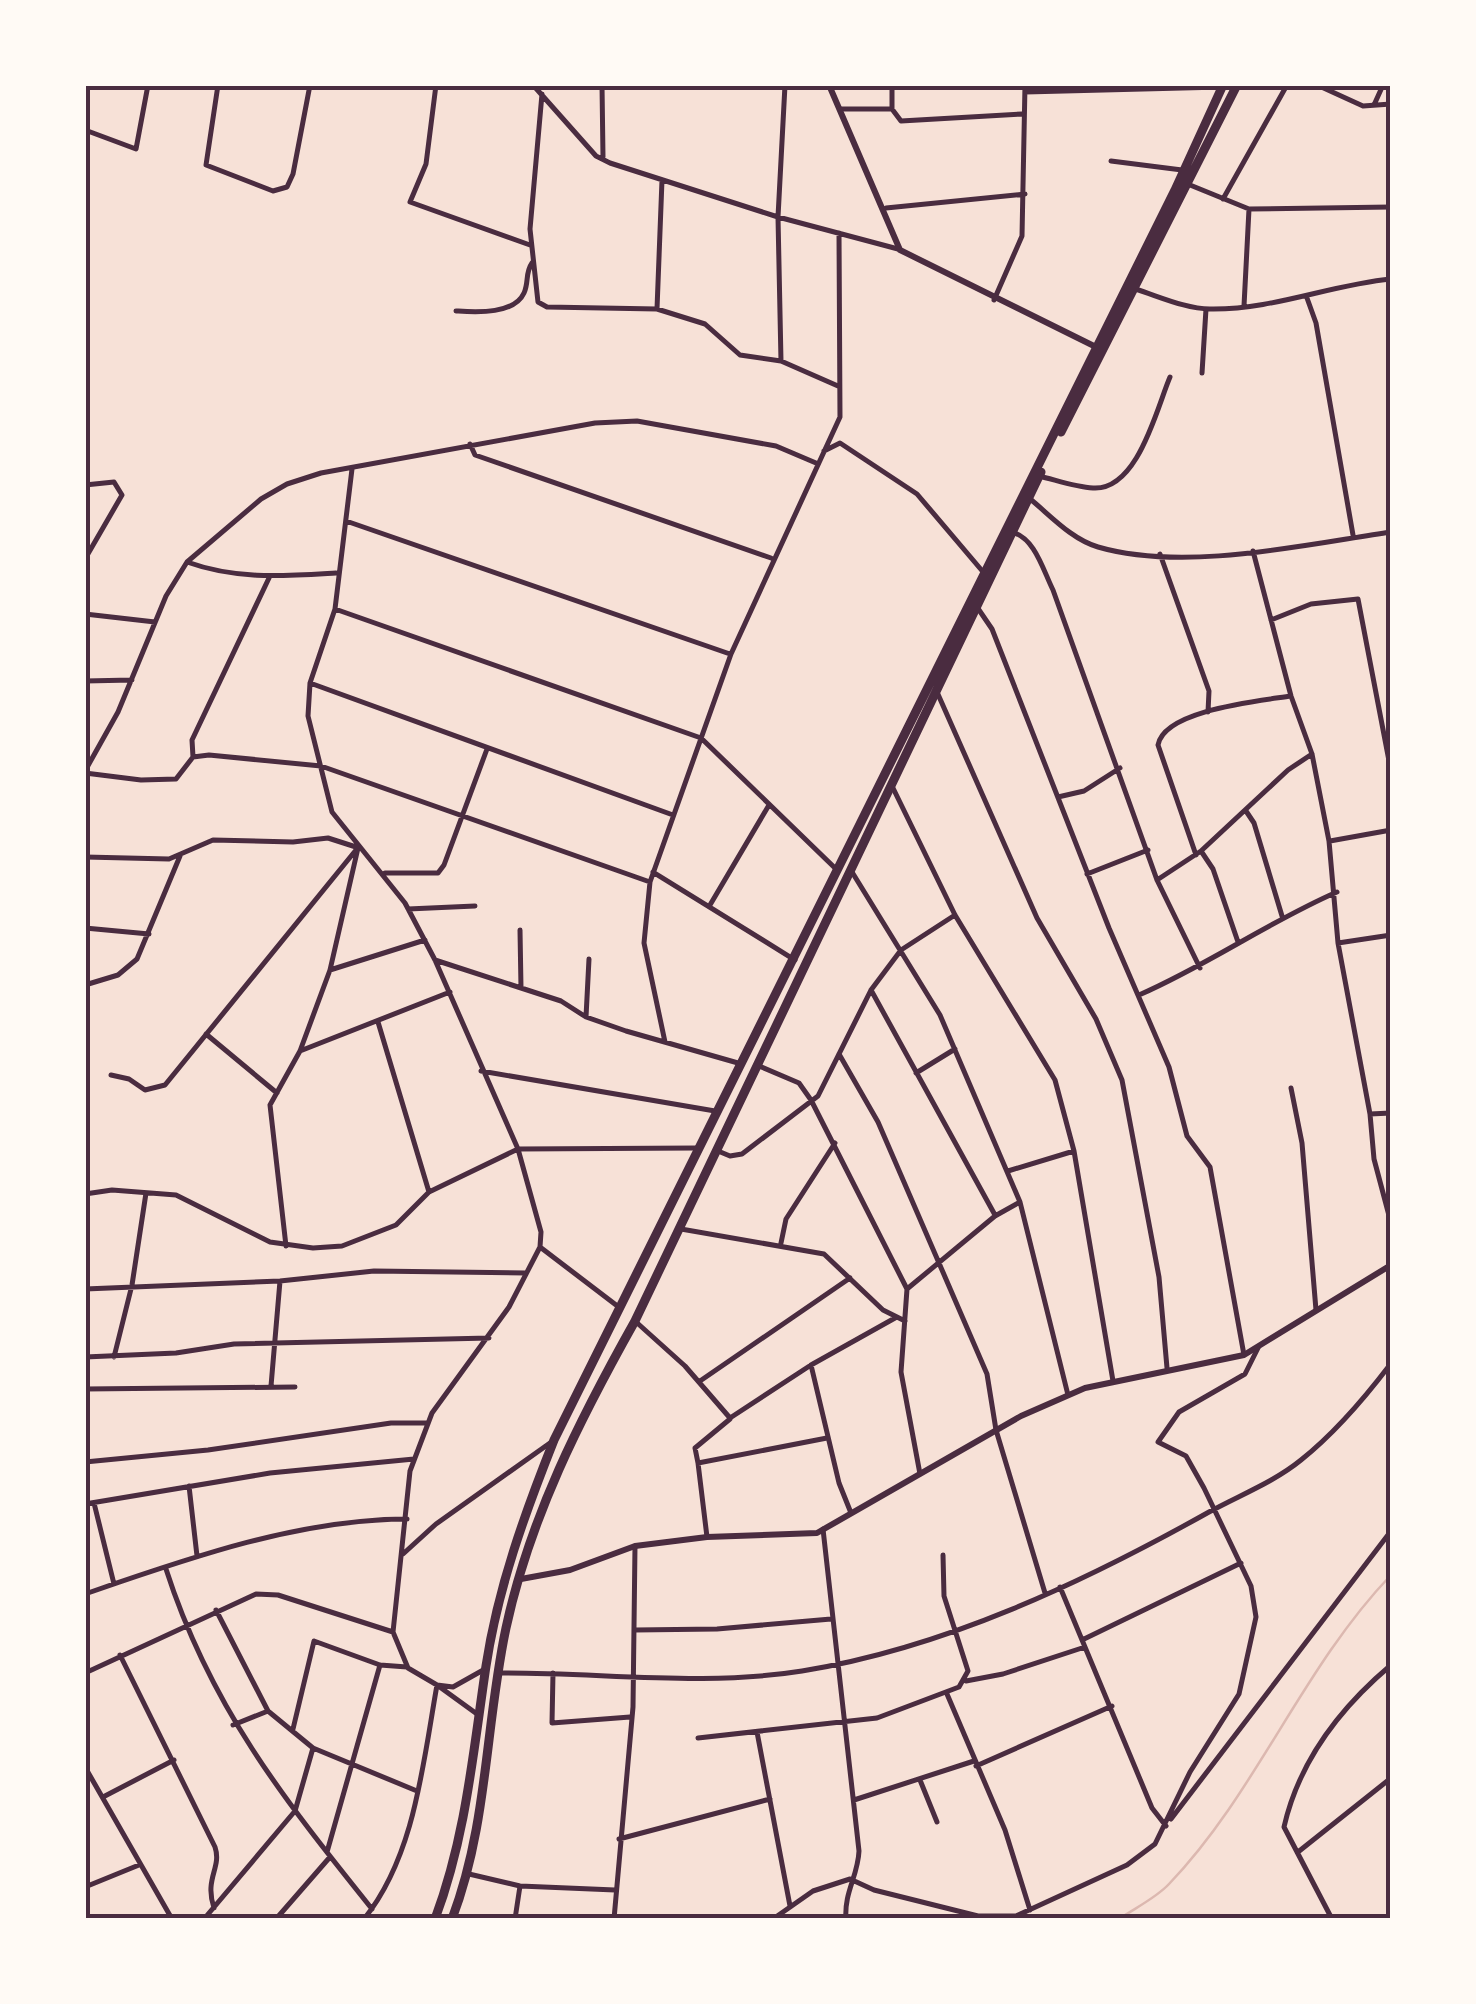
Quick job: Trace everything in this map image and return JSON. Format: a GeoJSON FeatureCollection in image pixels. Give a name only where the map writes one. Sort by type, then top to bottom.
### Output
{"type":"FeatureCollection","features":[{"type":"Feature","properties":{"kind":"highway"},"geometry":{"type":"LineString","coordinates":[[452,1919],[469,1874],[487,1784],[499,1673],[521,1578],[539,1515],[576,1426],[635,1320],[1028,498],[1190,185],[1237,85]]}},
{"type":"Feature","properties":{"kind":"highway"},"geometry":{"type":"LineString","coordinates":[[435,1919],[467,1812],[482,1717],[485,1669],[501,1592],[554,1440],[738,1063],[795,960],[1223,86]]}},
{"type":"Feature","properties":{"kind":"street"},"geometry":{"type":"LineString","coordinates":[[85,130],[136,149],[148,85]]}},
{"type":"Feature","properties":{"kind":"street"},"geometry":{"type":"LineString","coordinates":[[218,85],[206,165],[282,191],[290,182],[298,157],[310,85]]}},
{"type":"Feature","properties":{"kind":"street"},"geometry":{"type":"LineString","coordinates":[[436,85],[426,164],[410,202],[530,245]]}},
{"type":"Feature","properties":{"kind":"street"},"geometry":{"type":"LineString","coordinates":[[536,85],[603,159],[778,217],[900,250],[994,300],[1096,346]]}},
{"type":"Feature","properties":{"kind":"street"},"geometry":{"type":"LineString","coordinates":[[602,85],[603,159]]}},
{"type":"Feature","properties":{"kind":"street"},"geometry":{"type":"LineString","coordinates":[[781,360],[778,217],[786,85]]}},
{"type":"Feature","properties":{"kind":"street"},"geometry":{"type":"LineString","coordinates":[[829,85],[886,208],[900,250]]}},
{"type":"Feature","properties":{"kind":"street"},"geometry":{"type":"LineString","coordinates":[[892,85],[892,108],[901,120],[1022,114]]}},
{"type":"Feature","properties":{"kind":"street"},"geometry":{"type":"LineString","coordinates":[[1223,199],[1287,85]]}},
{"type":"Feature","properties":{"kind":"street"},"geometry":{"type":"LineString","coordinates":[[1317,85],[1363,106],[1391,104]]}},
{"type":"Feature","properties":{"kind":"street"},"geometry":{"type":"LineString","coordinates":[[1373,106],[1384,85]]}},
{"type":"Feature","properties":{"kind":"street"},"geometry":{"type":"LineString","coordinates":[[994,300],[1022,236],[1025,88],[1223,86]]}},
{"type":"Feature","properties":{"kind":"street"},"geometry":{"type":"LineString","coordinates":[[542,94],[530,245],[536,300],[542,306],[657,309],[705,324],[740,356],[781,360],[838,386]]}},
{"type":"Feature","properties":{"kind":"street"},"geometry":{"type":"LineString","coordinates":[[840,109],[892,108]]}},
{"type":"Feature","properties":{"kind":"street"},"geometry":{"type":"LineString","coordinates":[[1110,161],[1184,170]]}},
{"type":"Feature","properties":{"kind":"street"},"geometry":{"type":"LineString","coordinates":[[657,309],[662,180]]}},
{"type":"Feature","properties":{"kind":"street"},"geometry":{"type":"LineString","coordinates":[[1190,185],[1249,210],[1391,207]]}},
{"type":"Feature","properties":{"kind":"street"},"geometry":{"type":"LineString","coordinates":[[886,208],[1024,194]]}},
{"type":"Feature","properties":{"kind":"street"},"geometry":{"type":"LineString","coordinates":[[1244,306],[1249,210]]}},
{"type":"Feature","properties":{"kind":"street"},"geometry":{"type":"LineString","coordinates":[[665,1042],[644,943],[650,882],[731,654],[840,416],[838,233]]}},
{"type":"Feature","properties":{"kind":"street"},"geometry":{"type":"LineString","coordinates":[[456,311],[480,312],[515,303],[525,291],[528,268],[534,262]]}},
{"type":"Feature","properties":{"kind":"street"},"geometry":{"type":"LineString","coordinates":[[1135,289],[1206,309],[1307,298],[1324,288],[1391,279]]}},
{"type":"Feature","properties":{"kind":"street"},"geometry":{"type":"LineString","coordinates":[[1307,298],[1316,323],[1353,536]]}},
{"type":"Feature","properties":{"kind":"street"},"geometry":{"type":"LineString","coordinates":[[1202,373],[1206,309]]}},
{"type":"Feature","properties":{"kind":"street"},"geometry":{"type":"LineString","coordinates":[[1039,476],[1097,489],[1111,485],[1146,443],[1170,376]]}},
{"type":"Feature","properties":{"kind":"street"},"geometry":{"type":"LineString","coordinates":[[650,882],[320,766],[208,755],[192,757],[170,780],[85,772],[187,562],[274,490],[310,476],[595,422],[637,421],[776,446],[816,463]]}},
{"type":"Feature","properties":{"kind":"street"},"geometry":{"type":"LineString","coordinates":[[822,452],[840,443],[917,494],[984,574]]}},
{"type":"Feature","properties":{"kind":"street"},"geometry":{"type":"LineString","coordinates":[[470,444],[475,456],[772,559]]}},
{"type":"Feature","properties":{"kind":"street"},"geometry":{"type":"LineString","coordinates":[[352,469],[334,609],[310,683],[308,716],[320,766],[332,812],[358,848],[384,873],[408,909],[450,992],[535,1197],[540,1247],[489,1338],[428,1423],[414,1459],[393,1632],[408,1668]]}},
{"type":"Feature","properties":{"kind":"street"},"geometry":{"type":"LineString","coordinates":[[85,485],[114,482],[122,495],[85,559]]}},
{"type":"Feature","properties":{"kind":"street"},"geometry":{"type":"LineString","coordinates":[[1028,498],[1072,534],[1097,547],[1160,554],[1201,557],[1391,532]]}},
{"type":"Feature","properties":{"kind":"street"},"geometry":{"type":"LineString","coordinates":[[346,521],[731,654]]}},
{"type":"Feature","properties":{"kind":"street"},"geometry":{"type":"LineString","coordinates":[[1012,532],[1022,534],[1031,546],[1053,590],[1158,880],[1200,968]]}},
{"type":"Feature","properties":{"kind":"street"},"geometry":{"type":"LineString","coordinates":[[1253,550],[1291,696],[1312,754],[1337,892],[1338,943],[1370,1114],[1374,1158],[1391,1223]]}},
{"type":"Feature","properties":{"kind":"street"},"geometry":{"type":"LineString","coordinates":[[1160,554],[1209,691],[1208,712]]}},
{"type":"Feature","properties":{"kind":"street"},"geometry":{"type":"LineString","coordinates":[[187,562],[269,578],[338,573]]}},
{"type":"Feature","properties":{"kind":"street"},"geometry":{"type":"LineString","coordinates":[[192,757],[192,740],[269,578]]}},
{"type":"Feature","properties":{"kind":"street"},"geometry":{"type":"LineString","coordinates":[[1271,620],[1311,604],[1358,599],[1391,777]]}},
{"type":"Feature","properties":{"kind":"street"},"geometry":{"type":"LineString","coordinates":[[976,607],[992,629],[1087,874],[1170,1067],[1183,1126],[1215,1180],[1244,1354]]}},
{"type":"Feature","properties":{"kind":"street"},"geometry":{"type":"LineString","coordinates":[[334,609],[701,738],[838,872]]}},
{"type":"Feature","properties":{"kind":"street"},"geometry":{"type":"LineString","coordinates":[[85,614],[155,622]]}},
{"type":"Feature","properties":{"kind":"street"},"geometry":{"type":"LineString","coordinates":[[85,680],[132,680]]}},
{"type":"Feature","properties":{"kind":"street"},"geometry":{"type":"LineString","coordinates":[[310,683],[673,816]]}},
{"type":"Feature","properties":{"kind":"street"},"geometry":{"type":"LineString","coordinates":[[937,692],[1037,918],[1096,1020],[1122,1080],[1159,1278],[1167,1368]]}},
{"type":"Feature","properties":{"kind":"street"},"geometry":{"type":"LineString","coordinates":[[1238,942],[1213,869],[1198,853],[1158,746],[1165,728],[1208,712],[1291,696]]}},
{"type":"Feature","properties":{"kind":"street"},"geometry":{"type":"LineString","coordinates":[[384,873],[438,873],[487,749]]}},
{"type":"Feature","properties":{"kind":"street"},"geometry":{"type":"LineString","coordinates":[[1158,880],[1198,853],[1288,770],[1312,754]]}},
{"type":"Feature","properties":{"kind":"street"},"geometry":{"type":"LineString","coordinates":[[1058,797],[1084,791],[1120,768]]}},
{"type":"Feature","properties":{"kind":"street"},"geometry":{"type":"LineString","coordinates":[[892,786],[915,825],[955,915],[1055,1080],[1074,1152],[1112,1381]]}},
{"type":"Feature","properties":{"kind":"street"},"geometry":{"type":"LineString","coordinates":[[710,906],[769,804]]}},
{"type":"Feature","properties":{"kind":"street"},"geometry":{"type":"LineString","coordinates":[[1246,810],[1254,822],[1282,916]]}},
{"type":"Feature","properties":{"kind":"street"},"geometry":{"type":"LineString","coordinates":[[1329,841],[1391,830]]}},
{"type":"Feature","properties":{"kind":"street"},"geometry":{"type":"LineString","coordinates":[[85,857],[133,861],[180,856],[213,840],[294,842],[328,838],[358,848]]}},
{"type":"Feature","properties":{"kind":"street"},"geometry":{"type":"LineString","coordinates":[[286,1246],[268,1117],[300,1052],[330,970],[358,848]]}},
{"type":"Feature","properties":{"kind":"street"},"geometry":{"type":"LineString","coordinates":[[111,1076],[130,1079],[145,1090],[158,1090],[358,848]]}},
{"type":"Feature","properties":{"kind":"street"},"geometry":{"type":"LineString","coordinates":[[1087,874],[1148,850]]}},
{"type":"Feature","properties":{"kind":"street"},"geometry":{"type":"LineString","coordinates":[[85,985],[124,972],[137,959],[180,856]]}},
{"type":"Feature","properties":{"kind":"street"},"geometry":{"type":"LineString","coordinates":[[850,869],[901,950],[955,1049],[1008,1171],[1020,1202],[1068,1396]]}},
{"type":"Feature","properties":{"kind":"street"},"geometry":{"type":"LineString","coordinates":[[653,872],[795,960]]}},
{"type":"Feature","properties":{"kind":"street"},"geometry":{"type":"LineString","coordinates":[[1138,995],[1200,968],[1282,916],[1337,892]]}},
{"type":"Feature","properties":{"kind":"street"},"geometry":{"type":"LineString","coordinates":[[408,909],[475,906]]}},
{"type":"Feature","properties":{"kind":"street"},"geometry":{"type":"LineString","coordinates":[[715,1149],[730,1156],[742,1154],[824,1088],[871,990],[901,950],[955,915]]}},
{"type":"Feature","properties":{"kind":"street"},"geometry":{"type":"LineString","coordinates":[[85,928],[149,934]]}},
{"type":"Feature","properties":{"kind":"street"},"geometry":{"type":"LineString","coordinates":[[520,930],[520,988]]}},
{"type":"Feature","properties":{"kind":"street"},"geometry":{"type":"LineString","coordinates":[[1338,943],[1391,935]]}},
{"type":"Feature","properties":{"kind":"street"},"geometry":{"type":"LineString","coordinates":[[330,970],[425,940]]}},
{"type":"Feature","properties":{"kind":"street"},"geometry":{"type":"LineString","coordinates":[[586,1017],[589,959]]}},
{"type":"Feature","properties":{"kind":"street"},"geometry":{"type":"LineString","coordinates":[[435,960],[561,1001],[586,1017],[738,1063]]}},
{"type":"Feature","properties":{"kind":"street"},"geometry":{"type":"LineString","coordinates":[[871,990],[995,1216]]}},
{"type":"Feature","properties":{"kind":"street"},"geometry":{"type":"LineString","coordinates":[[300,1052],[450,992]]}},
{"type":"Feature","properties":{"kind":"street"},"geometry":{"type":"LineString","coordinates":[[378,1022],[429,1192]]}},
{"type":"Feature","properties":{"kind":"street"},"geometry":{"type":"LineString","coordinates":[[206,1034],[277,1093]]}},
{"type":"Feature","properties":{"kind":"street"},"geometry":{"type":"LineString","coordinates":[[916,1073],[955,1049]]}},
{"type":"Feature","properties":{"kind":"street"},"geometry":{"type":"LineString","coordinates":[[838,1054],[878,1122],[941,1260],[987,1374],[996,1430],[1045,1593]]}},
{"type":"Feature","properties":{"kind":"street"},"geometry":{"type":"LineString","coordinates":[[756,1064],[798,1083],[811,1100],[908,1289],[901,1372],[920,1474]]}},
{"type":"Feature","properties":{"kind":"street"},"geometry":{"type":"LineString","coordinates":[[481,1071],[715,1111]]}},
{"type":"Feature","properties":{"kind":"street"},"geometry":{"type":"LineString","coordinates":[[1291,1088],[1302,1143],[1316,1310]]}},
{"type":"Feature","properties":{"kind":"street"},"geometry":{"type":"LineString","coordinates":[[1370,1114],[1391,1112]]}},
{"type":"Feature","properties":{"kind":"street"},"geometry":{"type":"LineString","coordinates":[[781,1243],[786,1219],[835,1142]]}},
{"type":"Feature","properties":{"kind":"street"},"geometry":{"type":"LineString","coordinates":[[86,1192],[176,1195],[286,1246],[342,1246],[396,1225],[429,1192],[518,1149],[697,1148]]}},
{"type":"Feature","properties":{"kind":"street"},"geometry":{"type":"LineString","coordinates":[[1008,1171],[1074,1152]]}},
{"type":"Feature","properties":{"kind":"street"},"geometry":{"type":"LineString","coordinates":[[114,1357],[132,1286],[146,1192]]}},
{"type":"Feature","properties":{"kind":"street"},"geometry":{"type":"LineString","coordinates":[[908,1289],[995,1216],[1020,1202]]}},
{"type":"Feature","properties":{"kind":"street"},"geometry":{"type":"LineString","coordinates":[[678,1228],[781,1243],[824,1254],[895,1318],[905,1321]]}},
{"type":"Feature","properties":{"kind":"street"},"geometry":{"type":"LineString","coordinates":[[540,1247],[620,1308]]}},
{"type":"Feature","properties":{"kind":"street"},"geometry":{"type":"LineString","coordinates":[[521,1578],[570,1570],[635,1546],[707,1537],[767,1538],[824,1529],[996,1430],[1068,1396],[1112,1381],[1258,1348],[1391,1266]]}},
{"type":"Feature","properties":{"kind":"street"},"geometry":{"type":"LineString","coordinates":[[85,1289],[280,1281],[374,1271],[526,1273]]}},
{"type":"Feature","properties":{"kind":"street"},"geometry":{"type":"LineString","coordinates":[[699,1382],[850,1278]]}},
{"type":"Feature","properties":{"kind":"street"},"geometry":{"type":"LineString","coordinates":[[271,1386],[280,1281]]}},
{"type":"Feature","properties":{"kind":"street"},"geometry":{"type":"LineString","coordinates":[[707,1537],[695,1448],[730,1418],[810,1365],[895,1318]]}},
{"type":"Feature","properties":{"kind":"street"},"geometry":{"type":"LineString","coordinates":[[635,1320],[730,1418]]}},
{"type":"Feature","properties":{"kind":"street"},"geometry":{"type":"LineString","coordinates":[[85,1357],[234,1344],[489,1338]]}},
{"type":"Feature","properties":{"kind":"street"},"geometry":{"type":"LineString","coordinates":[[773,1919],[813,1891],[850,1879],[874,1890],[978,1916],[1016,1916],[1127,1864],[1155,1844],[1247,1671],[1256,1617],[1241,1563],[1186,1456],[1158,1442],[1179,1412],[1245,1374],[1258,1348]]}},
{"type":"Feature","properties":{"kind":"street"},"geometry":{"type":"LineString","coordinates":[[810,1365],[827,1438],[851,1513]]}},
{"type":"Feature","properties":{"kind":"street"},"geometry":{"type":"LineString","coordinates":[[499,1673],[712,1677],[799,1672],[956,1630],[1137,1553],[1300,1461],[1337,1428],[1390,1366]]}},
{"type":"Feature","properties":{"kind":"street"},"geometry":{"type":"LineString","coordinates":[[85,1389],[295,1386]]}},
{"type":"Feature","properties":{"kind":"street"},"geometry":{"type":"LineString","coordinates":[[85,1462],[208,1450],[391,1423],[428,1423]]}},
{"type":"Feature","properties":{"kind":"street"},"geometry":{"type":"LineString","coordinates":[[698,1463],[827,1438]]}},
{"type":"Feature","properties":{"kind":"street"},"geometry":{"type":"LineString","coordinates":[[401,1556],[436,1524],[554,1440]]}},
{"type":"Feature","properties":{"kind":"street"},"geometry":{"type":"LineString","coordinates":[[85,1504],[189,1486],[414,1459]]}},
{"type":"Feature","properties":{"kind":"street"},"geometry":{"type":"LineString","coordinates":[[189,1486],[197,1556]]}},
{"type":"Feature","properties":{"kind":"street"},"geometry":{"type":"LineString","coordinates":[[94,1503],[114,1584]]}},
{"type":"Feature","properties":{"kind":"street"},"geometry":{"type":"LineString","coordinates":[[85,1594],[197,1556],[345,1523],[407,1520]]}},
{"type":"Feature","properties":{"kind":"street"},"geometry":{"type":"LineString","coordinates":[[824,1529],[858,1868],[850,1879],[846,1919]]}},
{"type":"Feature","properties":{"kind":"street"},"geometry":{"type":"LineString","coordinates":[[1166,1826],[1391,1531]]}},
{"type":"Feature","properties":{"kind":"street"},"geometry":{"type":"LineString","coordinates":[[614,1919],[634,1674],[635,1546]]}},
{"type":"Feature","properties":{"kind":"street"},"geometry":{"type":"LineString","coordinates":[[943,1555],[944,1596],[966,1680]]}},
{"type":"Feature","properties":{"kind":"street"},"geometry":{"type":"LineString","coordinates":[[698,1738],[902,1712],[947,1694],[966,1680],[1003,1674],[1084,1644],[1241,1563]]}},
{"type":"Feature","properties":{"kind":"street"},"geometry":{"type":"LineString","coordinates":[[166,1568],[184,1624],[233,1725],[372,1909]]}},
{"type":"Feature","properties":{"kind":"street"},"geometry":{"type":"LineString","coordinates":[[1060,1587],[1152,1808],[1166,1826]]}},
{"type":"Feature","properties":{"kind":"street"},"geometry":{"type":"LineString","coordinates":[[85,1672],[256,1594],[278,1595],[393,1632]]}},
{"type":"Feature","properties":{"kind":"street"},"geometry":{"type":"LineString","coordinates":[[216,1610],[268,1711],[313,1748],[417,1791]]}},
{"type":"Feature","properties":{"kind":"street"},"geometry":{"type":"LineString","coordinates":[[635,1630],[831,1619]]}},
{"type":"Feature","properties":{"kind":"street"},"geometry":{"type":"LineString","coordinates":[[293,1729],[314,1641],[380,1664],[408,1668],[482,1717]]}},
{"type":"Feature","properties":{"kind":"street"},"geometry":{"type":"LineString","coordinates":[[120,1656],[218,1857],[208,1882],[214,1908]]}},
{"type":"Feature","properties":{"kind":"street"},"geometry":{"type":"LineString","coordinates":[[276,1919],[329,1855],[350,1764],[380,1664]]}},
{"type":"Feature","properties":{"kind":"street"},"geometry":{"type":"LineString","coordinates":[[1332,1919],[1284,1827],[1299,1782],[1325,1734],[1391,1665]]}},
{"type":"Feature","properties":{"kind":"street"},"geometry":{"type":"LineString","coordinates":[[438,1686],[453,1688],[485,1669]]}},
{"type":"Feature","properties":{"kind":"street"},"geometry":{"type":"LineString","coordinates":[[553,1673],[552,1723],[630,1717]]}},
{"type":"Feature","properties":{"kind":"street"},"geometry":{"type":"LineString","coordinates":[[364,1919],[397,1862],[417,1791],[438,1686]]}},
{"type":"Feature","properties":{"kind":"street"},"geometry":{"type":"LineString","coordinates":[[947,1694],[1005,1830],[1030,1910]]}},
{"type":"Feature","properties":{"kind":"street"},"geometry":{"type":"LineString","coordinates":[[854,1800],[975,1764],[1112,1706]]}},
{"type":"Feature","properties":{"kind":"street"},"geometry":{"type":"LineString","coordinates":[[233,1725],[268,1711]]}},
{"type":"Feature","properties":{"kind":"street"},"geometry":{"type":"LineString","coordinates":[[757,1732],[790,1906]]}},
{"type":"Feature","properties":{"kind":"street"},"geometry":{"type":"LineString","coordinates":[[204,1919],[295,1811],[313,1748]]}},
{"type":"Feature","properties":{"kind":"street"},"geometry":{"type":"LineString","coordinates":[[103,1798],[174,1760]]}},
{"type":"Feature","properties":{"kind":"street"},"geometry":{"type":"LineString","coordinates":[[85,1767],[172,1919]]}},
{"type":"Feature","properties":{"kind":"street"},"geometry":{"type":"LineString","coordinates":[[1298,1852],[1391,1778]]}},
{"type":"Feature","properties":{"kind":"street"},"geometry":{"type":"LineString","coordinates":[[920,1780],[937,1822]]}},
{"type":"Feature","properties":{"kind":"street"},"geometry":{"type":"LineString","coordinates":[[619,1839],[770,1799]]}},
{"type":"Feature","properties":{"kind":"street"},"geometry":{"type":"LineString","coordinates":[[85,1887],[138,1865]]}},
{"type":"Feature","properties":{"kind":"street"},"geometry":{"type":"LineString","coordinates":[[469,1874],[520,1886],[615,1890]]}},
{"type":"Feature","properties":{"kind":"street"},"geometry":{"type":"LineString","coordinates":[[515,1919],[520,1886]]}},
{"type":"Feature","properties":{"kind":"waterway"},"geometry":{"type":"LineString","coordinates":[[1119,1919],[1164,1889],[1200,1848],[1331,1650],[1391,1575]]}}]}
